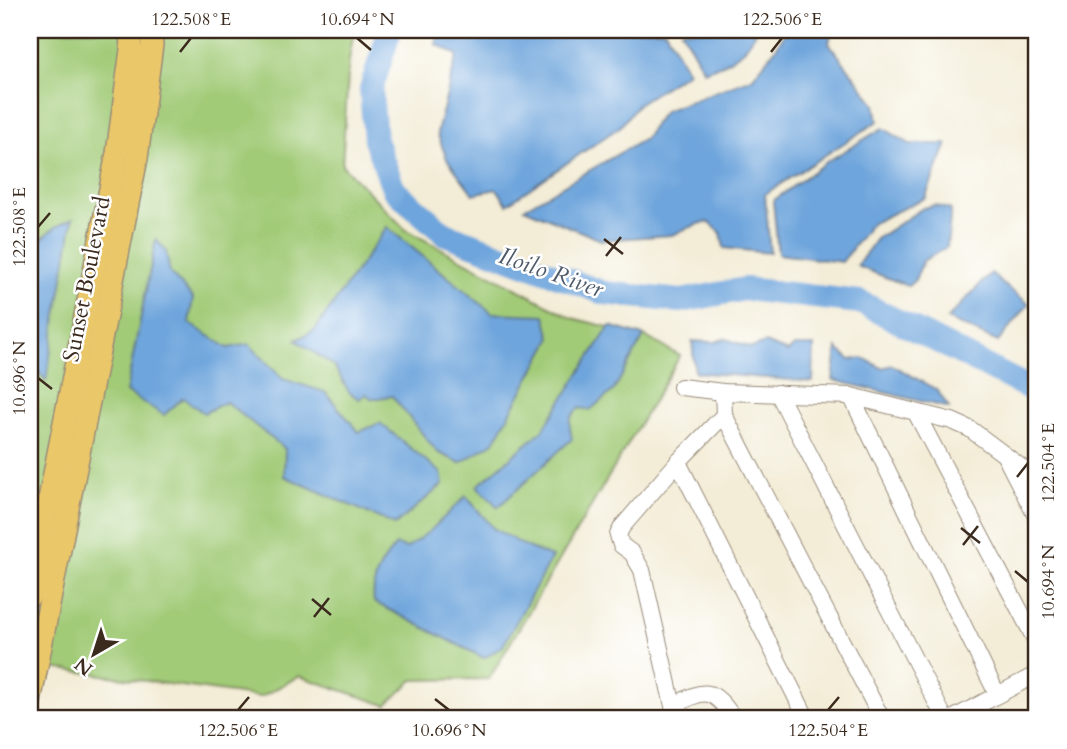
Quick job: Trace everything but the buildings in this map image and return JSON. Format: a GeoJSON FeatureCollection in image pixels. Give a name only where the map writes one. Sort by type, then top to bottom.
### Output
{"type":"FeatureCollection","features":[{"type":"Feature","properties":{"kind":"main road","name":"Sunset Boulevard"},"geometry":{"type":"LineString","coordinates":[[30,702],[117,207],[117,153],[130,63],[130,30]]}},
{"type":"Feature","properties":{"kind":"main road","name":"Sunset Boulevard"},"geometry":{"type":"LineString","coordinates":[[30,596],[117,207],[139,146],[152,46],[151,30]]}},
{"type":"Feature","properties":{"kind":"street"},"geometry":{"type":"LineString","coordinates":[[681,387],[723,392],[851,396],[961,424],[1037,479]]}},
{"type":"Feature","properties":{"kind":"street"},"geometry":{"type":"LineString","coordinates":[[723,392],[724,415],[882,719]]}},
{"type":"Feature","properties":{"kind":"street"},"geometry":{"type":"LineString","coordinates":[[778,393],[945,719]]}},
{"type":"Feature","properties":{"kind":"street"},"geometry":{"type":"LineString","coordinates":[[851,396],[997,694]]}},
{"type":"Feature","properties":{"kind":"street"},"geometry":{"type":"LineString","coordinates":[[916,413],[1037,643]]}},
{"type":"Feature","properties":{"kind":"street"},"geometry":{"type":"LineString","coordinates":[[724,415],[678,462],[622,527],[618,538],[642,570],[674,713],[700,692],[707,692],[720,701],[734,719]]}},
{"type":"Feature","properties":{"kind":"street"},"geometry":{"type":"LineString","coordinates":[[1003,453],[1037,518]]}},
{"type":"Feature","properties":{"kind":"street"},"geometry":{"type":"LineString","coordinates":[[678,462],[807,719]]}},
{"type":"Feature","properties":{"kind":"street"},"geometry":{"type":"LineString","coordinates":[[952,719],[1037,674]]}},
{"type":"Feature","properties":{"kind":"green space"},"geometry":{"type":"Polygon","coordinates":[[[30,30],[354,30],[349,61],[342,165],[406,230],[572,318],[644,336],[680,356],[489,679],[413,680],[386,705],[299,676],[261,697],[30,665],[30,30]]]}},
{"type":"Feature","properties":{"kind":"water"},"geometry":{"type":"Polygon","coordinates":[[[440,30],[665,30],[688,72],[638,104],[621,126],[507,204],[497,189],[473,194],[447,159],[437,133],[457,55],[436,44],[440,30]]]}},
{"type":"Feature","properties":{"kind":"water"},"geometry":{"type":"Polygon","coordinates":[[[681,30],[757,30],[744,50],[725,63],[704,71],[681,30]]]}},
{"type":"Feature","properties":{"kind":"water"},"geometry":{"type":"Polygon","coordinates":[[[787,30],[832,30],[829,43],[875,104],[878,121],[765,194],[770,253],[724,248],[721,233],[709,222],[672,235],[601,240],[524,208],[644,139],[664,111],[752,78],[787,30]]]}},
{"type":"Feature","properties":{"kind":"water"},"geometry":{"type":"Polygon","coordinates":[[[883,128],[910,144],[947,144],[925,198],[872,223],[842,262],[778,254],[773,201],[826,162],[883,128]]]}},
{"type":"Feature","properties":{"kind":"water"},"geometry":{"type":"Polygon","coordinates":[[[935,205],[951,210],[947,247],[923,261],[915,280],[908,286],[857,266],[876,239],[923,208],[935,205]]]}},
{"type":"Feature","properties":{"kind":"water"},"geometry":{"type":"Polygon","coordinates":[[[73,218],[46,381],[30,362],[30,249],[54,228],[73,218]]]}},
{"type":"Feature","properties":{"kind":"water"},"geometry":{"type":"Polygon","coordinates":[[[387,227],[492,313],[545,315],[551,339],[494,442],[460,463],[437,452],[392,396],[372,399],[366,394],[359,399],[349,392],[334,366],[296,340],[315,330],[387,227]]]}},
{"type":"Feature","properties":{"kind":"water"},"geometry":{"type":"Polygon","coordinates":[[[156,239],[166,251],[170,273],[193,298],[189,323],[228,348],[249,344],[283,379],[325,392],[359,432],[380,423],[441,473],[443,484],[395,525],[284,476],[285,449],[226,402],[204,413],[183,398],[164,415],[126,392],[156,239]]]}},
{"type":"Feature","properties":{"kind":"water"},"geometry":{"type":"Polygon","coordinates":[[[991,273],[1029,304],[998,342],[947,319],[991,273]]]}},
{"type":"Feature","properties":{"kind":"water"},"geometry":{"type":"Polygon","coordinates":[[[610,326],[644,336],[614,390],[590,410],[580,408],[573,415],[570,422],[572,439],[498,507],[477,486],[542,431],[610,326]]]}},
{"type":"Feature","properties":{"kind":"water"},"geometry":{"type":"Polygon","coordinates":[[[724,338],[751,348],[765,343],[788,352],[794,346],[814,346],[813,382],[695,372],[692,341],[716,342],[724,338]]]}},
{"type":"Feature","properties":{"kind":"water"},"geometry":{"type":"Polygon","coordinates":[[[837,348],[850,360],[863,358],[882,368],[892,365],[937,390],[949,408],[833,380],[837,348]]]}},
{"type":"Feature","properties":{"kind":"water"},"geometry":{"type":"Polygon","coordinates":[[[466,496],[493,528],[552,557],[503,646],[484,658],[374,602],[373,594],[378,571],[396,545],[407,548],[431,530],[466,496]]]}},
{"type":"Feature","properties":{"kind":"waterway","name":"Iloilo River"},"geometry":{"type":"LineString","coordinates":[[390,30],[371,89],[375,140],[394,190],[445,234],[604,293],[681,301],[745,289],[860,302],[1037,394]]}}]}
